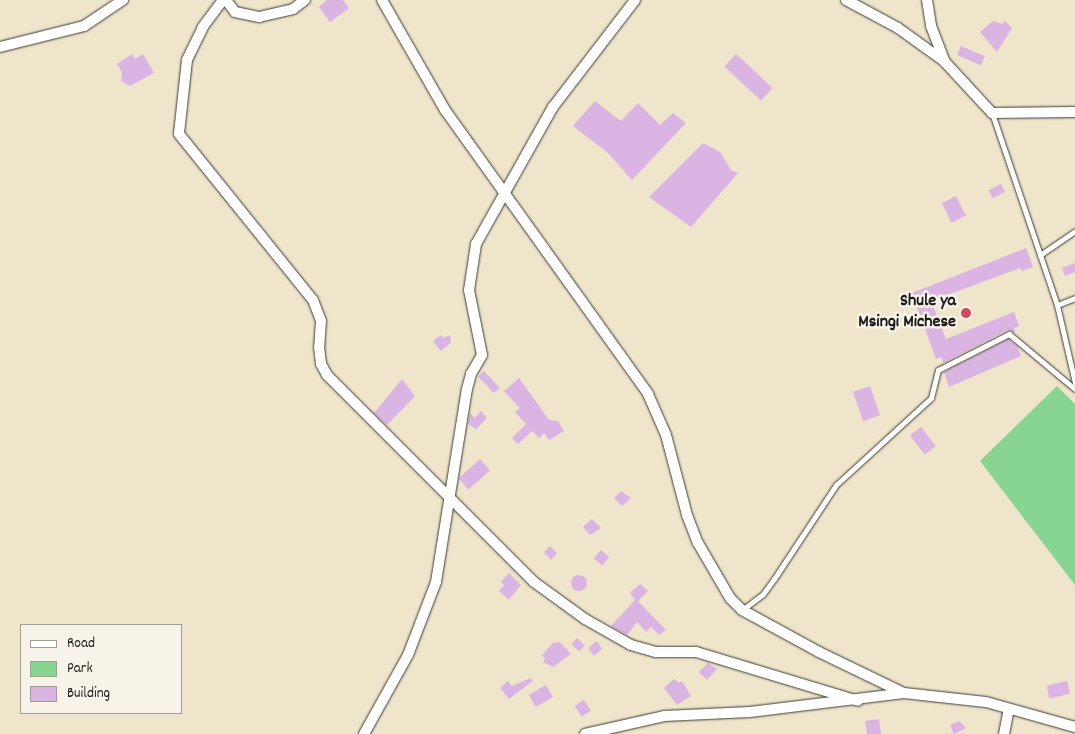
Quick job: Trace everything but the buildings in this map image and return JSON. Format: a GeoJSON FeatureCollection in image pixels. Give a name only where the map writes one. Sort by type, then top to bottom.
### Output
{"type":"FeatureCollection","features":[{"type":"Feature","properties":{"kind":"street"},"geometry":{"type":"LineString","coordinates":[[0,48],[84,26],[123,0]]}},
{"type":"Feature","properties":{"kind":"street"},"geometry":{"type":"LineString","coordinates":[[305,0],[293,9],[259,17],[235,12],[224,0],[204,27],[187,60],[179,134],[313,300],[321,320],[319,347],[321,364],[327,375],[534,582],[585,619],[631,645],[656,652],[696,652],[858,701]]}},
{"type":"Feature","properties":{"kind":"street"},"geometry":{"type":"LineString","coordinates":[[382,0],[422,72],[503,195],[648,394],[666,435],[687,515],[698,543],[730,598],[742,610],[904,693]]}},
{"type":"Feature","properties":{"kind":"street"},"geometry":{"type":"LineString","coordinates":[[364,734],[408,654],[429,605],[441,560],[449,497],[467,389],[471,374],[482,355],[469,290],[471,262],[480,236],[564,92],[635,0]]}},
{"type":"Feature","properties":{"kind":"street"},"geometry":{"type":"LineString","coordinates":[[846,0],[898,28],[944,61],[992,113],[1075,112]]}},
{"type":"Feature","properties":{"kind":"street"},"geometry":{"type":"LineString","coordinates":[[926,0],[931,26],[944,61]]}},
{"type":"Feature","properties":{"kind":"street"},"geometry":{"type":"LineString","coordinates":[[586,734],[664,716],[750,712],[858,701],[904,693],[954,697],[1008,708],[1075,726]]}},
{"type":"Feature","properties":{"kind":"street"},"geometry":{"type":"LineString","coordinates":[[1004,734],[1008,708]]}},
{"type":"Feature","properties":{"kind":"lane"},"geometry":{"type":"LineString","coordinates":[[992,113],[1057,305],[1075,383]]}},
{"type":"Feature","properties":{"kind":"lane"},"geometry":{"type":"LineString","coordinates":[[1040,255],[1075,231]]}},
{"type":"Feature","properties":{"kind":"lane"},"geometry":{"type":"LineString","coordinates":[[1057,305],[1075,298]]}},
{"type":"Feature","properties":{"kind":"lane"},"geometry":{"type":"LineString","coordinates":[[742,610],[774,579],[836,485],[931,398],[938,370],[1009,334],[1075,389]]}},
{"type":"Feature","properties":{"kind":"green space"},"geometry":{"type":"Polygon","coordinates":[[[1057,386],[1075,404],[1075,585],[980,461],[1057,386]]]}},
{"type":"Feature","properties":{"kind":"place","name":"Shule ya Msingi Michese"},"geometry":{"type":"Point","coordinates":[966,313]}}]}
